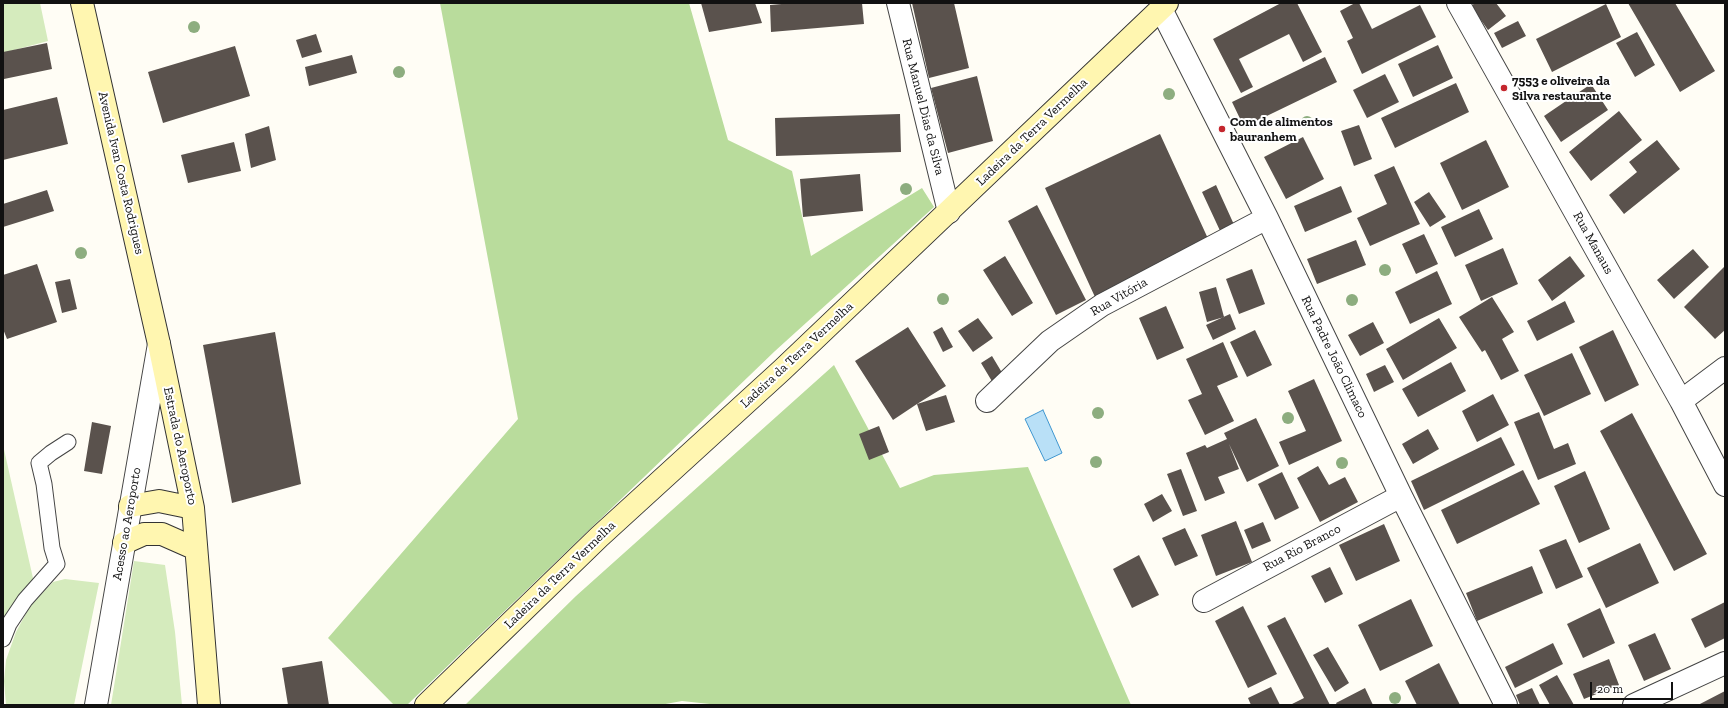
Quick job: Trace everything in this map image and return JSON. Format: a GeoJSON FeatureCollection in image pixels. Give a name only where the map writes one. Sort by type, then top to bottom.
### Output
{"type":"FeatureCollection","features":[{"type":"Feature","properties":{"kind":"main road","name":"Avenida Ivan Costa Rodrigues"},"geometry":{"type":"LineString","coordinates":[[82,3],[158,344]]}},
{"type":"Feature","properties":{"kind":"main road","name":"Ladeira da Terra Vermelha"},"geometry":{"type":"LineString","coordinates":[[426,705],[599,537],[782,370],[1164,6]]}},
{"type":"Feature","properties":{"kind":"main road","name":"Estrada do Aeroporto"},"geometry":{"type":"LineString","coordinates":[[158,344],[193,508],[196,550]]}},
{"type":"Feature","properties":{"kind":"main road"},"geometry":{"type":"LineString","coordinates":[[130,506],[160,501],[193,508]]}},
{"type":"Feature","properties":{"kind":"main road"},"geometry":{"type":"LineString","coordinates":[[124,544],[144,534],[162,534],[196,550],[209,705]]}},
{"type":"Feature","properties":{"kind":"street","name":"Rua Manuel Dias da Silva"},"geometry":{"type":"LineString","coordinates":[[898,3],[949,212]]}},
{"type":"Feature","properties":{"kind":"street","name":"Rua Manaus"},"geometry":{"type":"LineString","coordinates":[[1458,3],[1682,401],[1725,486]]}},
{"type":"Feature","properties":{"kind":"street","name":"Rua Padre João Climaco"},"geometry":{"type":"LineString","coordinates":[[1164,6],[1268,218],[1401,496],[1506,705]]}},
{"type":"Feature","properties":{"kind":"street","name":"Rua Vitória"},"geometry":{"type":"LineString","coordinates":[[987,401],[1050,341],[1102,304],[1268,218]]}},
{"type":"Feature","properties":{"kind":"street","name":"Acesso ao Aeroporto"},"geometry":{"type":"LineString","coordinates":[[96,705],[158,344]]}},
{"type":"Feature","properties":{"kind":"street"},"geometry":{"type":"LineString","coordinates":[[1682,401],[1725,368]]}},
{"type":"Feature","properties":{"kind":"street","name":"Rua Rio Branco"},"geometry":{"type":"LineString","coordinates":[[1204,600],[1401,496]]}},
{"type":"Feature","properties":{"kind":"street"},"geometry":{"type":"LineString","coordinates":[[1634,705],[1725,664]]}},
{"type":"Feature","properties":{"kind":"lane"},"geometry":{"type":"LineString","coordinates":[[3,639],[9,624],[25,600],[57,564],[52,548],[43,479],[39,463],[68,442]]}},
{"type":"Feature","properties":{"kind":"green space"},"geometry":{"type":"Polygon","coordinates":[[[3,3],[40,3],[48,41],[3,53],[3,3]]]}},
{"type":"Feature","properties":{"kind":"green space"},"geometry":{"type":"Polygon","coordinates":[[[440,3],[689,3],[728,140],[792,171],[811,256],[922,188],[934,207],[775,351],[407,705],[394,705],[328,638],[518,419],[440,3]]]}},
{"type":"Feature","properties":{"kind":"green space"},"geometry":{"type":"Polygon","coordinates":[[[834,365],[900,488],[934,475],[1028,467],[1131,705],[719,705],[682,701],[660,705],[465,705],[576,596],[834,365]]]}},
{"type":"Feature","properties":{"kind":"green space"},"geometry":{"type":"Polygon","coordinates":[[[3,445],[35,587],[3,623],[3,445]]]}},
{"type":"Feature","properties":{"kind":"green space"},"geometry":{"type":"Polygon","coordinates":[[[134,561],[165,565],[175,632],[182,705],[111,705],[134,561]]]}},
{"type":"Feature","properties":{"kind":"green space"},"geometry":{"type":"Polygon","coordinates":[[[65,579],[99,583],[74,705],[6,705],[4,681],[6,660],[16,632],[30,606],[53,582],[65,579]]]}},
{"type":"Feature","properties":{"kind":"water"},"geometry":{"type":"Polygon","coordinates":[[[1043,410],[1062,453],[1045,461],[1025,419],[1043,410]]]}},
{"type":"Feature","properties":{"kind":"building"},"geometry":{"type":"Polygon","coordinates":[[[701,3],[755,3],[762,23],[709,32],[701,3]]]}},
{"type":"Feature","properties":{"kind":"building"},"geometry":{"type":"Polygon","coordinates":[[[793,3],[862,3],[864,24],[771,32],[770,5],[793,3]]]}},
{"type":"Feature","properties":{"kind":"building"},"geometry":{"type":"Polygon","coordinates":[[[912,3],[954,3],[969,68],[929,78],[912,3]]]}},
{"type":"Feature","properties":{"kind":"building"},"geometry":{"type":"Polygon","coordinates":[[[1281,3],[1297,3],[1322,52],[1303,62],[1289,34],[1239,59],[1253,87],[1241,93],[1213,39],[1281,3]]]}},
{"type":"Feature","properties":{"kind":"building"},"geometry":{"type":"Polygon","coordinates":[[[1355,3],[1359,3],[1372,29],[1420,5],[1436,37],[1362,74],[1347,41],[1353,38],[1340,11],[1355,3]]]}},
{"type":"Feature","properties":{"kind":"building"},"geometry":{"type":"Polygon","coordinates":[[[1475,3],[1496,3],[1506,16],[1488,30],[1471,6],[1475,3]]]}},
{"type":"Feature","properties":{"kind":"building"},"geometry":{"type":"Polygon","coordinates":[[[1628,3],[1675,3],[1715,71],[1680,92],[1628,3]]]}},
{"type":"Feature","properties":{"kind":"building"},"geometry":{"type":"Polygon","coordinates":[[[1606,4],[1621,37],[1552,72],[1536,39],[1606,4]]]}},
{"type":"Feature","properties":{"kind":"building"},"geometry":{"type":"Polygon","coordinates":[[[1518,21],[1526,36],[1502,48],[1494,33],[1518,21]]]}},
{"type":"Feature","properties":{"kind":"building"},"geometry":{"type":"Polygon","coordinates":[[[1637,32],[1655,65],[1635,77],[1616,43],[1637,32]]]}},
{"type":"Feature","properties":{"kind":"building"},"geometry":{"type":"Polygon","coordinates":[[[316,34],[322,52],[302,58],[296,40],[316,34]]]}},
{"type":"Feature","properties":{"kind":"building"},"geometry":{"type":"Polygon","coordinates":[[[47,43],[52,69],[4,79],[3,52],[47,43]]]}},
{"type":"Feature","properties":{"kind":"building"},"geometry":{"type":"Polygon","coordinates":[[[1438,45],[1453,78],[1413,97],[1398,64],[1438,45]]]}},
{"type":"Feature","properties":{"kind":"building"},"geometry":{"type":"Polygon","coordinates":[[[235,46],[250,96],[163,123],[148,72],[235,46]]]}},
{"type":"Feature","properties":{"kind":"building"},"geometry":{"type":"Polygon","coordinates":[[[352,55],[357,73],[309,86],[305,67],[352,55]]]}},
{"type":"Feature","properties":{"kind":"building"},"geometry":{"type":"Polygon","coordinates":[[[1325,57],[1337,82],[1244,127],[1232,102],[1325,57]]]}},
{"type":"Feature","properties":{"kind":"building"},"geometry":{"type":"Polygon","coordinates":[[[1385,74],[1399,102],[1367,118],[1353,90],[1385,74]]]}},
{"type":"Feature","properties":{"kind":"building"},"geometry":{"type":"Polygon","coordinates":[[[977,76],[993,141],[948,153],[931,88],[977,76]]]}},
{"type":"Feature","properties":{"kind":"building"},"geometry":{"type":"Polygon","coordinates":[[[1456,83],[1469,112],[1395,148],[1381,118],[1456,83]]]}},
{"type":"Feature","properties":{"kind":"building"},"geometry":{"type":"Polygon","coordinates":[[[1591,84],[1608,110],[1561,142],[1544,116],[1591,84]]]}},
{"type":"Feature","properties":{"kind":"building"},"geometry":{"type":"Polygon","coordinates":[[[57,97],[68,144],[3,160],[3,110],[57,97]]]}},
{"type":"Feature","properties":{"kind":"building"},"geometry":{"type":"Polygon","coordinates":[[[1619,111],[1642,140],[1591,181],[1569,152],[1619,111]]]}},
{"type":"Feature","properties":{"kind":"building"},"geometry":{"type":"Polygon","coordinates":[[[900,114],[901,152],[776,156],[775,118],[900,114]]]}},
{"type":"Feature","properties":{"kind":"building"},"geometry":{"type":"Polygon","coordinates":[[[1359,125],[1372,159],[1354,166],[1341,131],[1359,125]]]}},
{"type":"Feature","properties":{"kind":"building"},"geometry":{"type":"Polygon","coordinates":[[[269,126],[276,160],[251,168],[245,134],[269,126]]]}},
{"type":"Feature","properties":{"kind":"building"},"geometry":{"type":"Polygon","coordinates":[[[1160,134],[1210,243],[1095,297],[1045,188],[1160,134]]]}},
{"type":"Feature","properties":{"kind":"building"},"geometry":{"type":"Polygon","coordinates":[[[1303,137],[1324,179],[1286,199],[1264,157],[1303,137]]]}},
{"type":"Feature","properties":{"kind":"building"},"geometry":{"type":"Polygon","coordinates":[[[1486,140],[1509,187],[1462,210],[1440,163],[1486,140]]]}},
{"type":"Feature","properties":{"kind":"building"},"geometry":{"type":"Polygon","coordinates":[[[1657,140],[1680,169],[1624,214],[1609,195],[1637,172],[1629,162],[1657,140]]]}},
{"type":"Feature","properties":{"kind":"building"},"geometry":{"type":"Polygon","coordinates":[[[234,142],[241,171],[188,183],[181,155],[234,142]]]}},
{"type":"Feature","properties":{"kind":"building"},"geometry":{"type":"Polygon","coordinates":[[[1394,166],[1420,224],[1370,246],[1357,218],[1387,204],[1374,175],[1394,166]]]}},
{"type":"Feature","properties":{"kind":"building"},"geometry":{"type":"Polygon","coordinates":[[[860,174],[863,211],[803,217],[800,179],[860,174]]]}},
{"type":"Feature","properties":{"kind":"building"},"geometry":{"type":"Polygon","coordinates":[[[1216,185],[1236,229],[1222,235],[1202,192],[1216,185]]]}},
{"type":"Feature","properties":{"kind":"building"},"geometry":{"type":"Polygon","coordinates":[[[1341,186],[1352,212],[1305,232],[1294,206],[1341,186]]]}},
{"type":"Feature","properties":{"kind":"building"},"geometry":{"type":"Polygon","coordinates":[[[47,190],[54,211],[3,227],[3,204],[47,190]]]}},
{"type":"Feature","properties":{"kind":"building"},"geometry":{"type":"Polygon","coordinates":[[[1429,192],[1446,217],[1430,227],[1414,202],[1429,192]]]}},
{"type":"Feature","properties":{"kind":"building"},"geometry":{"type":"Polygon","coordinates":[[[1037,205],[1086,300],[1056,315],[1008,221],[1037,205]]]}},
{"type":"Feature","properties":{"kind":"building"},"geometry":{"type":"Polygon","coordinates":[[[1479,209],[1493,239],[1455,257],[1441,227],[1479,209]]]}},
{"type":"Feature","properties":{"kind":"building"},"geometry":{"type":"Polygon","coordinates":[[[1424,234],[1438,264],[1416,274],[1402,244],[1424,234]]]}},
{"type":"Feature","properties":{"kind":"building"},"geometry":{"type":"Polygon","coordinates":[[[1356,240],[1366,265],[1317,284],[1307,259],[1356,240]]]}},
{"type":"Feature","properties":{"kind":"building"},"geometry":{"type":"Polygon","coordinates":[[[1503,248],[1518,284],[1481,301],[1465,265],[1503,248]]]}},
{"type":"Feature","properties":{"kind":"building"},"geometry":{"type":"Polygon","coordinates":[[[1693,249],[1709,267],[1674,299],[1657,280],[1693,249]]]}},
{"type":"Feature","properties":{"kind":"building"},"geometry":{"type":"Polygon","coordinates":[[[1005,256],[1033,303],[1012,316],[983,270],[1005,256]]]}},
{"type":"Feature","properties":{"kind":"building"},"geometry":{"type":"Polygon","coordinates":[[[1570,256],[1585,276],[1552,301],[1538,280],[1570,256]]]}},
{"type":"Feature","properties":{"kind":"building"},"geometry":{"type":"Polygon","coordinates":[[[37,264],[57,322],[7,339],[3,329],[3,275],[37,264]]]}},
{"type":"Feature","properties":{"kind":"building"},"geometry":{"type":"Polygon","coordinates":[[[1725,266],[1725,330],[1715,339],[1684,307],[1725,266]]]}},
{"type":"Feature","properties":{"kind":"building"},"geometry":{"type":"Polygon","coordinates":[[[1252,269],[1265,304],[1239,314],[1226,279],[1252,269]]]}},
{"type":"Feature","properties":{"kind":"building"},"geometry":{"type":"Polygon","coordinates":[[[1437,271],[1452,304],[1410,324],[1395,292],[1437,271]]]}},
{"type":"Feature","properties":{"kind":"building"},"geometry":{"type":"Polygon","coordinates":[[[70,279],[77,309],[62,313],[55,282],[70,279]]]}},
{"type":"Feature","properties":{"kind":"building"},"geometry":{"type":"Polygon","coordinates":[[[1216,287],[1224,317],[1207,322],[1199,292],[1216,287]]]}},
{"type":"Feature","properties":{"kind":"building"},"geometry":{"type":"Polygon","coordinates":[[[1492,297],[1514,332],[1502,339],[1519,371],[1501,380],[1485,350],[1482,352],[1459,317],[1492,297]]]}},
{"type":"Feature","properties":{"kind":"building"},"geometry":{"type":"Polygon","coordinates":[[[1565,301],[1575,322],[1537,341],[1527,321],[1565,301]]]}},
{"type":"Feature","properties":{"kind":"building"},"geometry":{"type":"Polygon","coordinates":[[[1166,306],[1184,348],[1157,360],[1139,318],[1166,306]]]}},
{"type":"Feature","properties":{"kind":"building"},"geometry":{"type":"Polygon","coordinates":[[[1230,314],[1236,329],[1213,340],[1206,325],[1230,314]]]}},
{"type":"Feature","properties":{"kind":"building"},"geometry":{"type":"Polygon","coordinates":[[[978,318],[993,338],[973,352],[958,331],[978,318]]]}},
{"type":"Feature","properties":{"kind":"building"},"geometry":{"type":"Polygon","coordinates":[[[1439,318],[1457,348],[1403,380],[1386,349],[1439,318]]]}},
{"type":"Feature","properties":{"kind":"building"},"geometry":{"type":"Polygon","coordinates":[[[1373,322],[1384,343],[1360,356],[1348,335],[1373,322]]]}},
{"type":"Feature","properties":{"kind":"building"},"geometry":{"type":"Polygon","coordinates":[[[908,327],[946,386],[893,420],[855,361],[908,327]]]}},
{"type":"Feature","properties":{"kind":"building"},"geometry":{"type":"Polygon","coordinates":[[[942,327],[953,347],[943,352],[933,332],[942,327]]]}},
{"type":"Feature","properties":{"kind":"building"},"geometry":{"type":"Polygon","coordinates":[[[1255,330],[1272,365],[1247,377],[1230,342],[1255,330]]]}},
{"type":"Feature","properties":{"kind":"building"},"geometry":{"type":"Polygon","coordinates":[[[1613,330],[1639,385],[1605,402],[1579,347],[1613,330]]]}},
{"type":"Feature","properties":{"kind":"building"},"geometry":{"type":"Polygon","coordinates":[[[275,332],[301,484],[232,503],[203,345],[275,332]]]}},
{"type":"Feature","properties":{"kind":"building"},"geometry":{"type":"Polygon","coordinates":[[[1223,342],[1238,377],[1217,386],[1234,421],[1205,435],[1188,400],[1202,394],[1186,359],[1223,342]]]}},
{"type":"Feature","properties":{"kind":"building"},"geometry":{"type":"Polygon","coordinates":[[[1572,353],[1591,394],[1544,416],[1524,375],[1572,353]]]}},
{"type":"Feature","properties":{"kind":"building"},"geometry":{"type":"Polygon","coordinates":[[[992,356],[1004,376],[993,383],[981,363],[992,356]]]}},
{"type":"Feature","properties":{"kind":"building"},"geometry":{"type":"Polygon","coordinates":[[[1451,362],[1466,391],[1418,417],[1402,389],[1451,362]]]}},
{"type":"Feature","properties":{"kind":"building"},"geometry":{"type":"Polygon","coordinates":[[[1385,365],[1394,382],[1374,392],[1366,374],[1385,365]]]}},
{"type":"Feature","properties":{"kind":"building"},"geometry":{"type":"Polygon","coordinates":[[[1314,379],[1342,441],[1289,465],[1279,442],[1306,431],[1288,391],[1314,379]]]}},
{"type":"Feature","properties":{"kind":"building"},"geometry":{"type":"Polygon","coordinates":[[[1493,394],[1509,425],[1477,442],[1462,411],[1493,394]]]}},
{"type":"Feature","properties":{"kind":"building"},"geometry":{"type":"Polygon","coordinates":[[[946,395],[955,422],[926,431],[917,404],[946,395]]]}},
{"type":"Feature","properties":{"kind":"building"},"geometry":{"type":"Polygon","coordinates":[[[1539,412],[1554,449],[1568,443],[1576,464],[1538,480],[1514,422],[1539,412]]]}},
{"type":"Feature","properties":{"kind":"building"},"geometry":{"type":"Polygon","coordinates":[[[1632,413],[1707,554],[1674,571],[1600,431],[1632,413]]]}},
{"type":"Feature","properties":{"kind":"building"},"geometry":{"type":"Polygon","coordinates":[[[1256,418],[1279,466],[1247,482],[1229,444],[1239,469],[1218,477],[1225,493],[1205,501],[1186,453],[1205,445],[1207,448],[1227,439],[1224,433],[1256,418]]]}},
{"type":"Feature","properties":{"kind":"building"},"geometry":{"type":"Polygon","coordinates":[[[92,422],[111,426],[102,474],[84,471],[92,422]]]}},
{"type":"Feature","properties":{"kind":"building"},"geometry":{"type":"Polygon","coordinates":[[[879,426],[889,452],[869,460],[859,434],[879,426]]]}},
{"type":"Feature","properties":{"kind":"building"},"geometry":{"type":"Polygon","coordinates":[[[1428,429],[1439,449],[1413,464],[1402,444],[1428,429]]]}},
{"type":"Feature","properties":{"kind":"building"},"geometry":{"type":"Polygon","coordinates":[[[1501,437],[1515,465],[1424,510],[1411,481],[1501,437]]]}},
{"type":"Feature","properties":{"kind":"building"},"geometry":{"type":"Polygon","coordinates":[[[1318,466],[1329,485],[1345,477],[1358,502],[1320,522],[1297,478],[1318,466]]]}},
{"type":"Feature","properties":{"kind":"building"},"geometry":{"type":"Polygon","coordinates":[[[1181,469],[1197,511],[1183,516],[1167,474],[1181,469]]]}},
{"type":"Feature","properties":{"kind":"building"},"geometry":{"type":"Polygon","coordinates":[[[1523,470],[1540,504],[1457,544],[1441,510],[1523,470]]]}},
{"type":"Feature","properties":{"kind":"building"},"geometry":{"type":"Polygon","coordinates":[[[1585,471],[1610,529],[1579,543],[1554,486],[1585,471]]]}},
{"type":"Feature","properties":{"kind":"building"},"geometry":{"type":"Polygon","coordinates":[[[1282,472],[1299,508],[1275,520],[1258,484],[1282,472]]]}},
{"type":"Feature","properties":{"kind":"building"},"geometry":{"type":"Polygon","coordinates":[[[1162,494],[1172,511],[1153,522],[1144,504],[1162,494]]]}},
{"type":"Feature","properties":{"kind":"building"},"geometry":{"type":"Polygon","coordinates":[[[1236,521],[1252,562],[1216,576],[1201,535],[1236,521]]]}},
{"type":"Feature","properties":{"kind":"building"},"geometry":{"type":"Polygon","coordinates":[[[1263,522],[1271,541],[1252,549],[1244,530],[1263,522]]]}},
{"type":"Feature","properties":{"kind":"building"},"geometry":{"type":"Polygon","coordinates":[[[1384,524],[1400,561],[1356,581],[1339,545],[1384,524]]]}},
{"type":"Feature","properties":{"kind":"building"},"geometry":{"type":"Polygon","coordinates":[[[1185,528],[1198,556],[1175,566],[1162,538],[1185,528]]]}},
{"type":"Feature","properties":{"kind":"building"},"geometry":{"type":"Polygon","coordinates":[[[1566,539],[1583,577],[1556,589],[1539,550],[1566,539]]]}},
{"type":"Feature","properties":{"kind":"building"},"geometry":{"type":"Polygon","coordinates":[[[1640,543],[1659,583],[1606,608],[1587,568],[1640,543]]]}},
{"type":"Feature","properties":{"kind":"building"},"geometry":{"type":"Polygon","coordinates":[[[1139,555],[1159,595],[1132,608],[1113,569],[1139,555]]]}},
{"type":"Feature","properties":{"kind":"building"},"geometry":{"type":"Polygon","coordinates":[[[1532,566],[1543,593],[1477,621],[1466,593],[1532,566]]]}},
{"type":"Feature","properties":{"kind":"building"},"geometry":{"type":"Polygon","coordinates":[[[1330,567],[1343,594],[1325,603],[1311,576],[1330,567]]]}},
{"type":"Feature","properties":{"kind":"building"},"geometry":{"type":"Polygon","coordinates":[[[1411,599],[1433,646],[1380,671],[1358,625],[1411,599]]]}},
{"type":"Feature","properties":{"kind":"building"},"geometry":{"type":"Polygon","coordinates":[[[1725,602],[1725,638],[1705,648],[1691,619],[1725,602]]]}},
{"type":"Feature","properties":{"kind":"building"},"geometry":{"type":"Polygon","coordinates":[[[1243,606],[1277,674],[1248,688],[1215,621],[1243,606]]]}},
{"type":"Feature","properties":{"kind":"building"},"geometry":{"type":"Polygon","coordinates":[[[1600,608],[1615,643],[1583,658],[1567,624],[1600,608]]]}},
{"type":"Feature","properties":{"kind":"building"},"geometry":{"type":"Polygon","coordinates":[[[1285,617],[1330,705],[1290,705],[1304,698],[1267,626],[1285,617]]]}},
{"type":"Feature","properties":{"kind":"building"},"geometry":{"type":"Polygon","coordinates":[[[1655,633],[1671,669],[1644,681],[1628,645],[1655,633]]]}},
{"type":"Feature","properties":{"kind":"building"},"geometry":{"type":"Polygon","coordinates":[[[1553,643],[1563,664],[1515,688],[1505,667],[1553,643]]]}},
{"type":"Feature","properties":{"kind":"building"},"geometry":{"type":"Polygon","coordinates":[[[1328,647],[1349,683],[1335,692],[1313,655],[1328,647]]]}},
{"type":"Feature","properties":{"kind":"building"},"geometry":{"type":"Polygon","coordinates":[[[1609,659],[1619,685],[1584,699],[1573,674],[1609,659]]]}},
{"type":"Feature","properties":{"kind":"building"},"geometry":{"type":"Polygon","coordinates":[[[322,661],[329,705],[288,705],[282,668],[322,661]]]}},
{"type":"Feature","properties":{"kind":"building"},"geometry":{"type":"Polygon","coordinates":[[[1439,663],[1460,705],[1417,705],[1405,681],[1439,663]]]}},
{"type":"Feature","properties":{"kind":"building"},"geometry":{"type":"Polygon","coordinates":[[[1557,675],[1574,705],[1550,705],[1539,685],[1557,675]]]}},
{"type":"Feature","properties":{"kind":"building"},"geometry":{"type":"Polygon","coordinates":[[[1271,687],[1280,705],[1251,705],[1248,698],[1271,687]]]}},
{"type":"Feature","properties":{"kind":"building"},"geometry":{"type":"Polygon","coordinates":[[[1365,688],[1373,705],[1337,705],[1336,703],[1365,688]]]}},
{"type":"Feature","properties":{"kind":"building"},"geometry":{"type":"Polygon","coordinates":[[[1532,688],[1540,705],[1520,705],[1516,695],[1532,688]]]}},
{"type":"Feature","properties":{"kind":"building"},"geometry":{"type":"Polygon","coordinates":[[[1725,691],[1725,705],[1698,705],[1725,691]]]}},
{"type":"Feature","properties":{"kind":"place","name":"7553 e oliveira da Silva restaurante"},"geometry":{"type":"Point","coordinates":[1504,88]}},
{"type":"Feature","properties":{"kind":"place","name":"Com de alimentos bauranhem"},"geometry":{"type":"Point","coordinates":[1222,129]}}]}
